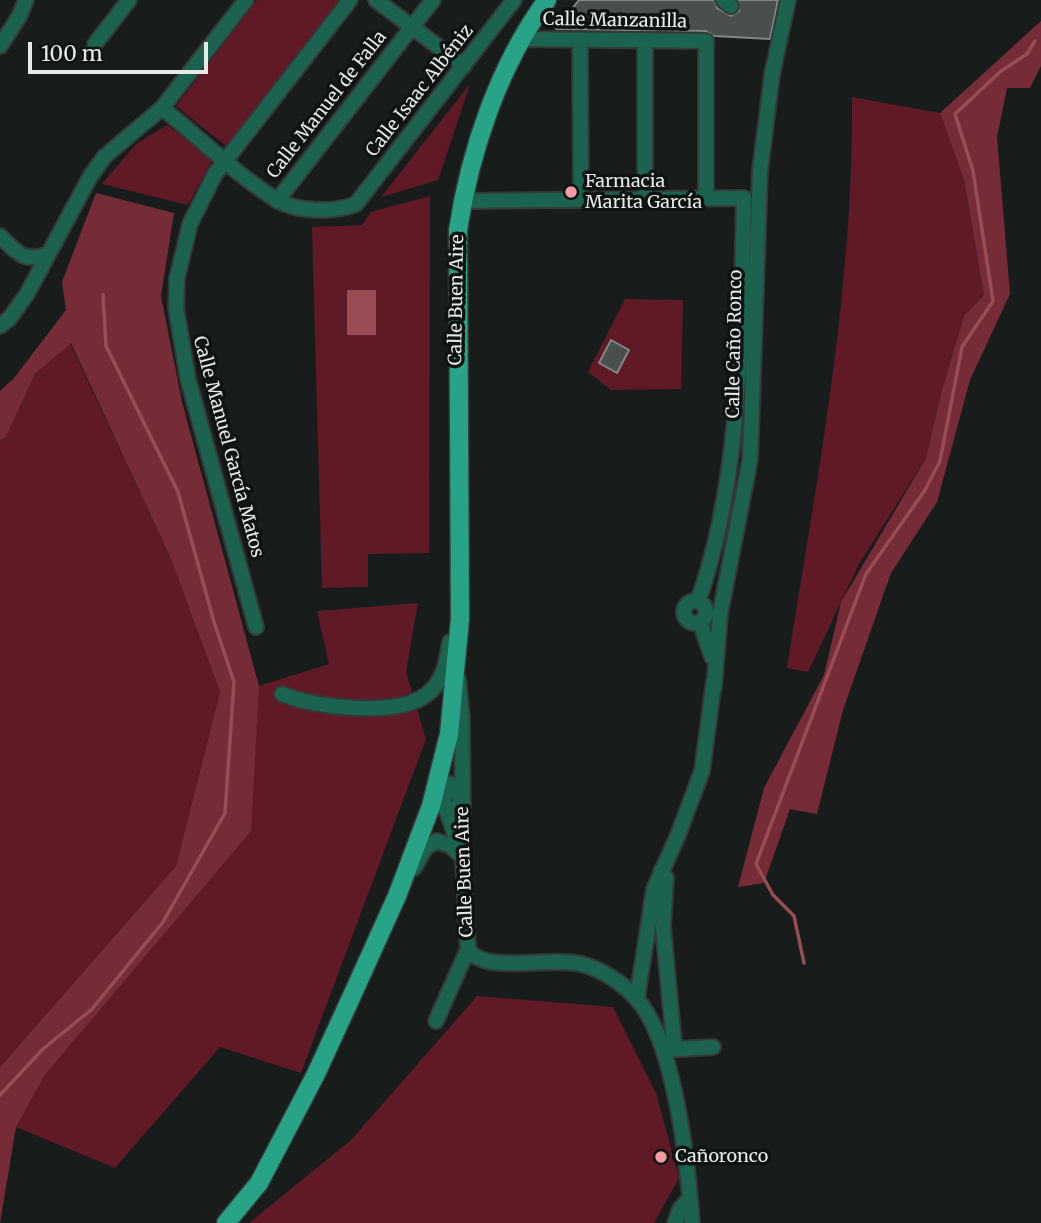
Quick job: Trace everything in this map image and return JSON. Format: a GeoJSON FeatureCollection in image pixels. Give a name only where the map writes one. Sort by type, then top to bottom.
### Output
{"type":"FeatureCollection","features":[{"type":"Feature","properties":{"kind":"main road","name":"Calle Buen Aire"},"geometry":{"type":"LineString","coordinates":[[460,619],[456,273],[462,201],[481,135],[523,40],[547,0]]}},
{"type":"Feature","properties":{"kind":"main road"},"geometry":{"type":"LineString","coordinates":[[226,1223],[265,1171],[316,1074],[397,896],[437,781],[449,734],[457,674],[460,619]]}},
{"type":"Feature","properties":{"kind":"main road"},"geometry":{"type":"LineString","coordinates":[[374,948],[406,850],[446,708],[460,619]]}},
{"type":"Feature","properties":{"kind":"street"},"geometry":{"type":"LineString","coordinates":[[0,46],[20,15],[26,0]]}},
{"type":"Feature","properties":{"kind":"street"},"geometry":{"type":"LineString","coordinates":[[95,44],[129,0]]}},
{"type":"Feature","properties":{"kind":"street"},"geometry":{"type":"LineString","coordinates":[[0,326],[9,319],[27,294],[46,254],[104,157],[162,108],[246,0]]}},
{"type":"Feature","properties":{"kind":"street","name":"Calle Manuel García Matos"},"geometry":{"type":"LineString","coordinates":[[256,627],[188,380],[176,308],[177,278],[190,224],[201,197],[226,159],[351,0]]}},
{"type":"Feature","properties":{"kind":"street"},"geometry":{"type":"LineString","coordinates":[[376,0],[464,66]]}},
{"type":"Feature","properties":{"kind":"street","name":"Calle Manuel de Falla"},"geometry":{"type":"LineString","coordinates":[[277,201],[433,0]]}},
{"type":"Feature","properties":{"kind":"street","name":"Calle Isaac Albéniz"},"geometry":{"type":"LineString","coordinates":[[277,201],[308,209],[356,204],[514,0]]}},
{"type":"Feature","properties":{"kind":"street","name":"Calle Caño Ronco"},"geometry":{"type":"LineString","coordinates":[[637,998],[650,908],[661,871],[702,771],[714,688],[720,614],[750,460],[760,171],[772,75],[788,0]]}},
{"type":"Feature","properties":{"kind":"street","name":"Calle Manzanilla"},"geometry":{"type":"LineString","coordinates":[[523,40],[706,41],[706,198]]}},
{"type":"Feature","properties":{"kind":"street"},"geometry":{"type":"LineString","coordinates":[[580,40],[581,200]]}},
{"type":"Feature","properties":{"kind":"street"},"geometry":{"type":"LineString","coordinates":[[645,40],[645,199]]}},
{"type":"Feature","properties":{"kind":"street"},"geometry":{"type":"LineString","coordinates":[[162,108],[277,201]]}},
{"type":"Feature","properties":{"kind":"street"},"geometry":{"type":"LineString","coordinates":[[462,201],[706,198]]}},
{"type":"Feature","properties":{"kind":"street","name":"Calle Caño Ronco"},"geometry":{"type":"LineString","coordinates":[[706,198],[744,198],[739,349],[726,485],[717,545],[698,601],[688,603],[684,613],[690,622],[700,622],[712,655],[714,688]]}},
{"type":"Feature","properties":{"kind":"street"},"geometry":{"type":"LineString","coordinates":[[0,236],[23,257],[31,259],[46,254]]}},
{"type":"Feature","properties":{"kind":"street"},"geometry":{"type":"LineString","coordinates":[[282,694],[302,702],[335,708],[405,705],[428,694],[445,669],[459,563]]}},
{"type":"Feature","properties":{"kind":"street","name":"Calle Buen Aire"},"geometry":{"type":"LineString","coordinates":[[436,1021],[468,949],[463,858],[462,717],[457,674]]}},
{"type":"Feature","properties":{"kind":"street"},"geometry":{"type":"LineString","coordinates":[[444,808],[454,808],[463,803],[450,784],[437,781],[444,808],[463,858]]}},
{"type":"Feature","properties":{"kind":"street"},"geometry":{"type":"LineString","coordinates":[[397,896],[426,847],[437,841],[451,846],[463,858]]}},
{"type":"Feature","properties":{"kind":"street"},"geometry":{"type":"LineString","coordinates":[[661,871],[666,878],[663,921],[668,1047],[685,1140],[692,1223]]}},
{"type":"Feature","properties":{"kind":"street"},"geometry":{"type":"LineString","coordinates":[[468,949],[476,958],[488,963],[553,960],[583,964],[613,978],[637,998],[668,1047]]}},
{"type":"Feature","properties":{"kind":"street"},"geometry":{"type":"LineString","coordinates":[[668,1047],[713,1047]]}},
{"type":"Feature","properties":{"kind":"street"},"geometry":{"type":"LineString","coordinates":[[675,1223],[680,1209],[690,1198]]}},
{"type":"Feature","properties":{"kind":"shaded area"},"geometry":{"type":"Polygon","coordinates":[[[257,0],[340,0],[226,146],[176,106],[257,0]]]}},
{"type":"Feature","properties":{"kind":"shaded area"},"geometry":{"type":"Polygon","coordinates":[[[1041,21],[1041,66],[1030,88],[1007,88],[997,137],[1010,294],[970,380],[937,502],[891,573],[843,710],[817,814],[790,809],[764,883],[738,887],[764,788],[824,675],[841,602],[926,458],[941,393],[964,316],[984,295],[964,180],[940,113],[1041,21]]]}},
{"type":"Feature","properties":{"kind":"shaded area"},"geometry":{"type":"Polygon","coordinates":[[[470,84],[438,180],[381,197],[470,84]]]}},
{"type":"Feature","properties":{"kind":"shaded area"},"geometry":{"type":"Polygon","coordinates":[[[852,97],[940,113],[964,180],[984,295],[964,316],[941,393],[926,458],[859,564],[808,672],[787,668],[832,383],[847,241],[852,97]]]}},
{"type":"Feature","properties":{"kind":"shaded area"},"geometry":{"type":"Polygon","coordinates":[[[167,125],[213,159],[188,205],[102,184],[136,144],[167,125]]]}},
{"type":"Feature","properties":{"kind":"shaded area"},"geometry":{"type":"Polygon","coordinates":[[[96,193],[174,213],[161,296],[182,402],[259,686],[251,831],[45,1075],[16,1127],[0,1223],[0,1067],[176,866],[220,692],[171,559],[71,343],[35,374],[6,437],[0,440],[0,391],[14,378],[66,310],[62,282],[96,193]]]}},
{"type":"Feature","properties":{"kind":"shaded area"},"geometry":{"type":"Polygon","coordinates":[[[430,196],[429,553],[368,554],[368,587],[322,588],[312,227],[362,225],[371,212],[430,196]]]}},
{"type":"Feature","properties":{"kind":"shaded area"},"geometry":{"type":"Polygon","coordinates":[[[347,290],[376,290],[376,335],[347,335],[347,290]]]}},
{"type":"Feature","properties":{"kind":"shaded area"},"geometry":{"type":"Polygon","coordinates":[[[625,299],[683,300],[681,389],[611,390],[588,372],[625,299]]]}},
{"type":"Feature","properties":{"kind":"shaded area"},"geometry":{"type":"Polygon","coordinates":[[[70,343],[171,559],[220,692],[176,866],[0,1067],[0,440],[6,437],[35,374],[70,343]]]}},
{"type":"Feature","properties":{"kind":"shaded area"},"geometry":{"type":"Polygon","coordinates":[[[418,603],[406,672],[426,739],[301,1073],[220,1047],[115,1168],[16,1127],[45,1075],[250,831],[259,686],[329,664],[317,611],[418,603]]]}},
{"type":"Feature","properties":{"kind":"shaded area"},"geometry":{"type":"Polygon","coordinates":[[[477,996],[613,1007],[656,1093],[679,1178],[654,1223],[249,1223],[351,1140],[477,996]]]}},
{"type":"Feature","properties":{"kind":"building"},"geometry":{"type":"Polygon","coordinates":[[[579,0],[714,0],[717,8],[731,16],[739,11],[738,0],[778,0],[770,39],[714,36],[706,31],[556,29],[579,0]]]}},
{"type":"Feature","properties":{"kind":"building"},"geometry":{"type":"Polygon","coordinates":[[[611,340],[629,350],[617,373],[599,363],[611,340]]]}},
{"type":"Feature","properties":{"kind":"waterway"},"geometry":{"type":"LineString","coordinates":[[804,963],[794,916],[773,895],[756,864],[866,574],[925,490],[940,461],[962,347],[993,301],[973,171],[955,114],[1001,71],[1027,54],[1035,41]]}},
{"type":"Feature","properties":{"kind":"waterway"},"geometry":{"type":"LineString","coordinates":[[0,1095],[43,1049],[92,1009],[163,922],[225,813],[234,682],[214,622],[178,492],[106,346],[103,295]]}},
{"type":"Feature","properties":{"kind":"place","name":"Farmacia Marita García"},"geometry":{"type":"Point","coordinates":[571,192]}},
{"type":"Feature","properties":{"kind":"place","name":"Cañoronco"},"geometry":{"type":"Point","coordinates":[661,1157]}}]}
